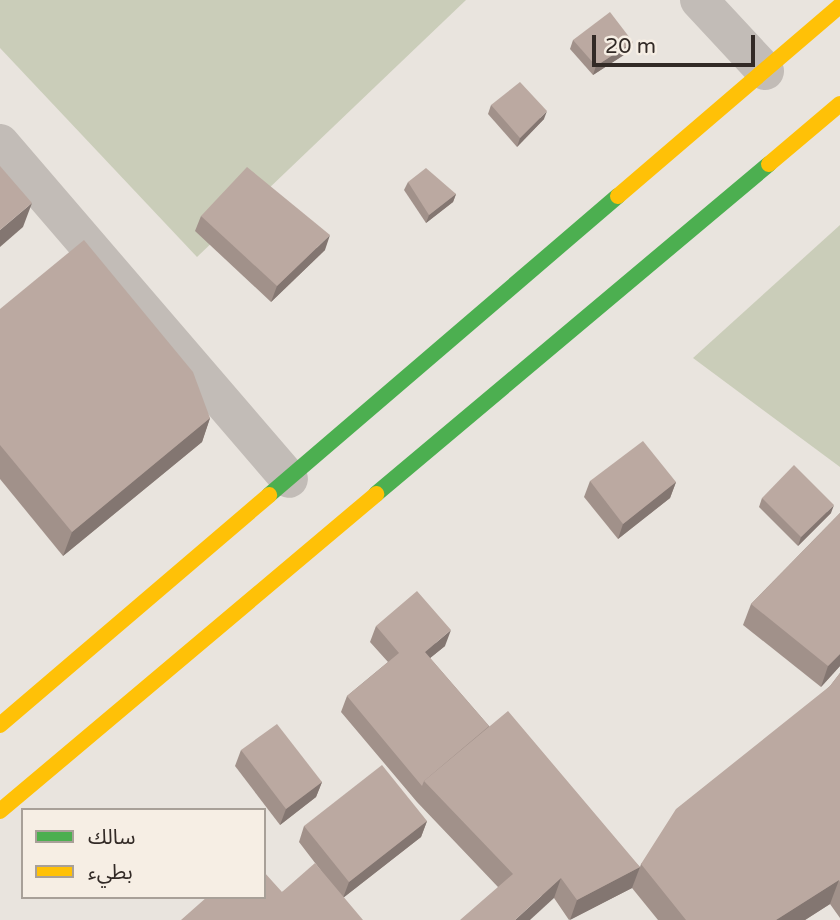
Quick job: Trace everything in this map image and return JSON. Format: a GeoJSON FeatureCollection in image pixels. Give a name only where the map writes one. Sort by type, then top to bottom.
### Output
{"type":"FeatureCollection","features":[{"type":"Feature","properties":{"kind":"main road"},"geometry":{"type":"LineString","coordinates":[[0,725],[840,6]]}},
{"type":"Feature","properties":{"kind":"main road"},"geometry":{"type":"LineString","coordinates":[[0,811],[840,103]]}},
{"type":"Feature","properties":{"kind":"street"},"geometry":{"type":"LineString","coordinates":[[698,0],[765,71]]}},
{"type":"Feature","properties":{"kind":"street"},"geometry":{"type":"LineString","coordinates":[[0,143],[289,478]]}},
{"type":"Feature","properties":{"kind":"street"},"geometry":{"type":"LineString","coordinates":[[85,302],[113,271]]}},
{"type":"Feature","properties":{"kind":"green space"},"geometry":{"type":"Polygon","coordinates":[[[0,0],[466,0],[197,257],[0,48],[0,0]]]}},
{"type":"Feature","properties":{"kind":"green space"},"geometry":{"type":"Polygon","coordinates":[[[840,225],[840,467],[693,358],[840,225]]]}},
{"type":"Feature","properties":{"kind":"building"},"geometry":{"type":"Polygon","coordinates":[[[610,12],[633,42],[596,66],[573,40],[610,12]]]}},
{"type":"Feature","properties":{"kind":"building"},"geometry":{"type":"Polygon","coordinates":[[[520,82],[547,111],[520,138],[491,105],[520,82]]]}},
{"type":"Feature","properties":{"kind":"building"},"geometry":{"type":"Polygon","coordinates":[[[0,166],[32,203],[0,230],[0,166]]]}},
{"type":"Feature","properties":{"kind":"building"},"geometry":{"type":"Polygon","coordinates":[[[247,167],[330,235],[277,286],[201,216],[247,167]]]}},
{"type":"Feature","properties":{"kind":"building"},"geometry":{"type":"Polygon","coordinates":[[[426,168],[456,194],[429,215],[408,182],[426,168]]]}},
{"type":"Feature","properties":{"kind":"building"},"geometry":{"type":"Polygon","coordinates":[[[84,240],[193,372],[210,418],[72,532],[0,445],[0,309],[84,240]]]}},
{"type":"Feature","properties":{"kind":"building"},"geometry":{"type":"Polygon","coordinates":[[[643,441],[676,482],[623,524],[590,481],[643,441]]]}},
{"type":"Feature","properties":{"kind":"building"},"geometry":{"type":"Polygon","coordinates":[[[794,465],[834,505],[801,537],[762,498],[794,465]]]}},
{"type":"Feature","properties":{"kind":"building"},"geometry":{"type":"Polygon","coordinates":[[[840,513],[840,654],[828,666],[751,604],[840,513]]]}},
{"type":"Feature","properties":{"kind":"building"},"geometry":{"type":"Polygon","coordinates":[[[417,591],[451,630],[425,652],[489,726],[424,781],[422,786],[347,696],[399,653],[376,626],[417,591]]]}},
{"type":"Feature","properties":{"kind":"building"},"geometry":{"type":"Polygon","coordinates":[[[840,673],[840,882],[839,880],[776,920],[686,920],[641,864],[676,809],[830,686],[840,673]]]}},
{"type":"Feature","properties":{"kind":"building"},"geometry":{"type":"Polygon","coordinates":[[[508,711],[640,867],[577,900],[561,878],[515,920],[460,920],[513,874],[424,781],[508,711]]]}},
{"type":"Feature","properties":{"kind":"building"},"geometry":{"type":"Polygon","coordinates":[[[277,724],[322,782],[286,809],[241,750],[277,724]]]}},
{"type":"Feature","properties":{"kind":"building"},"geometry":{"type":"Polygon","coordinates":[[[382,765],[427,821],[349,882],[304,826],[382,765]]]}},
{"type":"Feature","properties":{"kind":"building"},"geometry":{"type":"Polygon","coordinates":[[[315,863],[363,920],[181,920],[205,899],[266,899],[266,874],[282,892],[315,863]]]}},
{"type":"Feature","properties":{"kind":"traffic: fast"},"geometry":{"type":"LineString","coordinates":[[376,494],[769,164]]}},
{"type":"Feature","properties":{"kind":"traffic: fast"},"geometry":{"type":"LineString","coordinates":[[269,495],[618,196]]}},
{"type":"Feature","properties":{"kind":"traffic: slow"},"geometry":{"type":"LineString","coordinates":[[618,196],[840,6]]}},
{"type":"Feature","properties":{"kind":"traffic: slow"},"geometry":{"type":"LineString","coordinates":[[769,164],[840,104]]}},
{"type":"Feature","properties":{"kind":"traffic: slow"},"geometry":{"type":"LineString","coordinates":[[0,811],[376,494]]}},
{"type":"Feature","properties":{"kind":"traffic: slow"},"geometry":{"type":"LineString","coordinates":[[0,725],[269,495]]}}]}
